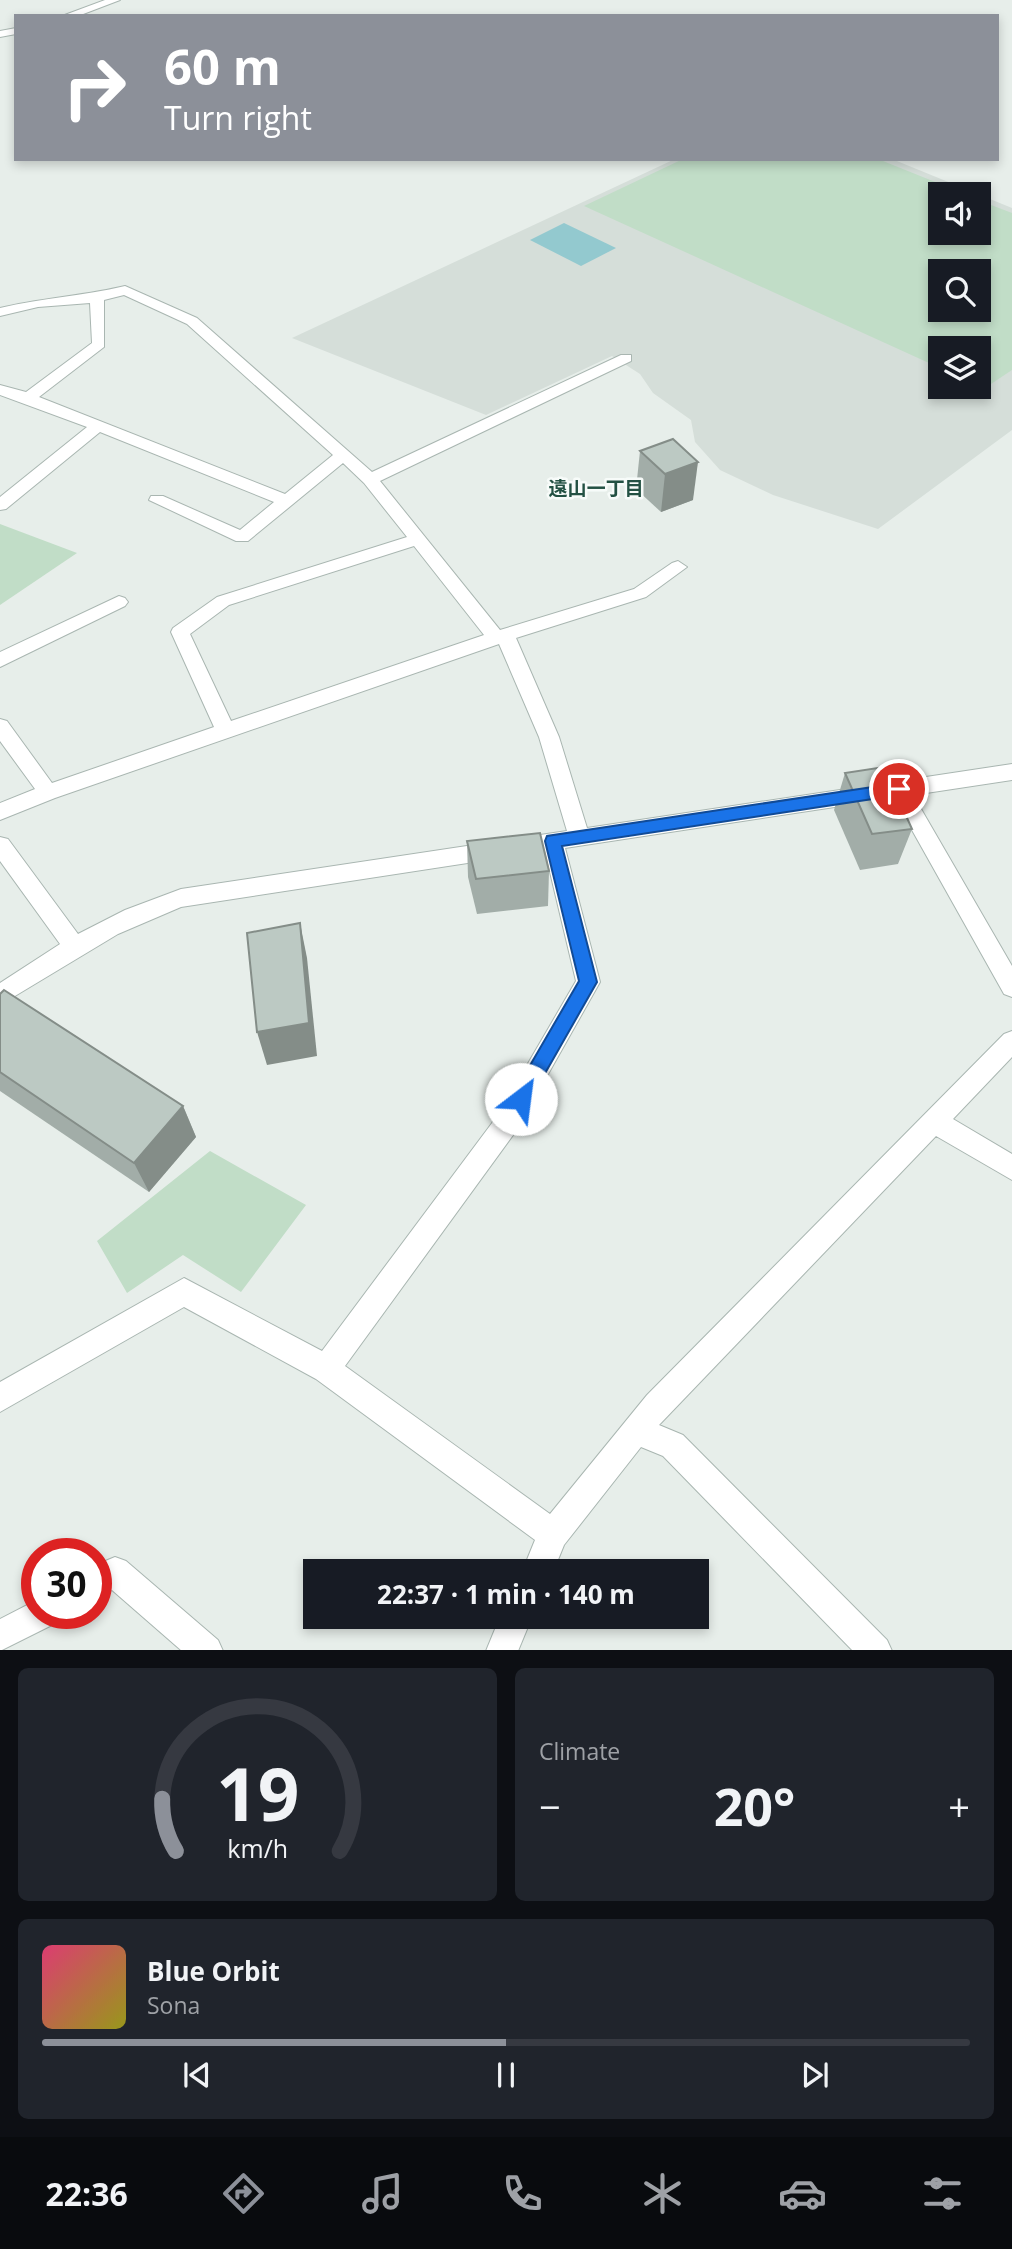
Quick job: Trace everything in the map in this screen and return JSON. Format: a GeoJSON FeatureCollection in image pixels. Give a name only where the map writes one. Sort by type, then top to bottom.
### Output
{"type":"FeatureCollection","features":[{"type":"Feature","properties":{"kind":"street"},"geometry":{"type":"LineString","coordinates":[[73,14],[115,0]]}},
{"type":"Feature","properties":{"kind":"street"},"geometry":{"type":"LineString","coordinates":[[0,312],[38,303],[97,297],[125,290],[192,321],[370,479],[500,636],[549,737],[579,837]]}},
{"type":"Feature","properties":{"kind":"street"},"geometry":{"type":"LineString","coordinates":[[28,398],[99,344],[97,297]]}},
{"type":"Feature","properties":{"kind":"street"},"geometry":{"type":"LineString","coordinates":[[370,479],[626,358]]}},
{"type":"Feature","properties":{"kind":"street"},"geometry":{"type":"LineString","coordinates":[[0,390],[28,398],[287,501]]}},
{"type":"Feature","properties":{"kind":"street"},"geometry":{"type":"LineString","coordinates":[[0,505],[98,426]]}},
{"type":"Feature","properties":{"kind":"street"},"geometry":{"type":"LineString","coordinates":[[157,500],[242,537],[343,455]]}},
{"type":"Feature","properties":{"kind":"street"},"geometry":{"type":"LineString","coordinates":[[226,731],[180,632],[223,601],[418,539]]}},
{"type":"Feature","properties":{"kind":"street"},"geometry":{"type":"LineString","coordinates":[[0,812],[48,792],[500,636],[640,593],[678,567]]}},
{"type":"Feature","properties":{"kind":"street"},"geometry":{"type":"LineString","coordinates":[[0,660],[119,602]]}},
{"type":"Feature","properties":{"kind":"street"},"geometry":{"type":"LineString","coordinates":[[0,726],[48,792]]}},
{"type":"Feature","properties":{"kind":"street"},"geometry":{"type":"LineString","coordinates":[[0,995],[110,925],[146,908],[181,898],[1012,772]]}},
{"type":"Feature","properties":{"kind":"street"},"geometry":{"type":"LineString","coordinates":[[899,789],[1012,987]]}},
{"type":"Feature","properties":{"kind":"street"},"geometry":{"type":"LineString","coordinates":[[326,1369],[507,1123],[588,982],[553,841]]}},
{"type":"Feature","properties":{"kind":"street"},"geometry":{"type":"LineString","coordinates":[[0,845],[75,947]]}},
{"type":"Feature","properties":{"kind":"street"},"geometry":{"type":"LineString","coordinates":[[542,1559],[553,1534],[657,1405],[1012,1041]]}},
{"type":"Feature","properties":{"kind":"street"},"geometry":{"type":"LineString","coordinates":[[934,1121],[1012,1168]]}},
{"type":"Feature","properties":{"kind":"street"},"geometry":{"type":"LineString","coordinates":[[0,1398],[184,1292],[326,1369],[553,1534]]}},
{"type":"Feature","properties":{"kind":"street"},"geometry":{"type":"LineString","coordinates":[[636,1431],[673,1445],[876,1650]]}},
{"type":"Feature","properties":{"kind":"street"},"geometry":{"type":"LineString","coordinates":[[112,1574],[115,1572],[207,1650]]}},
{"type":"Feature","properties":{"kind":"street"},"geometry":{"type":"LineString","coordinates":[[0,1636],[21,1625]]}},
{"type":"Feature","properties":{"kind":"street"},"geometry":{"type":"LineString","coordinates":[[502,1650],[511,1629]]}},
{"type":"Feature","properties":{"kind":"shaded area"},"geometry":{"type":"Polygon","coordinates":[[[671,161],[897,161],[949,182],[928,182],[928,245],[991,245],[991,199],[1012,208],[1012,430],[878,529],[773,495],[720,470],[695,442],[691,420],[653,393],[640,374],[612,356],[486,415],[292,338],[671,161]]]}},
{"type":"Feature","properties":{"kind":"green space"},"geometry":{"type":"Polygon","coordinates":[[[679,161],[883,161],[935,182],[928,182],[928,245],[991,245],[991,205],[1012,213],[1012,370],[991,384],[991,336],[928,336],[928,363],[584,206],[679,161]]]}},
{"type":"Feature","properties":{"kind":"green space"},"geometry":{"type":"Polygon","coordinates":[[[0,524],[77,553],[0,605],[0,524]]]}},
{"type":"Feature","properties":{"kind":"green space"},"geometry":{"type":"Polygon","coordinates":[[[210,1151],[306,1205],[241,1292],[183,1255],[127,1293],[97,1241],[210,1151]]]}},
{"type":"Feature","properties":{"kind":"water"},"geometry":{"type":"Polygon","coordinates":[[[564,223],[616,248],[581,266],[530,240],[564,223]]]}},
{"type":"Feature","properties":{"kind":"building"},"geometry":{"type":"Polygon","coordinates":[[[673,439],[698,462],[665,474],[640,451],[673,439]]]}},
{"type":"Feature","properties":{"kind":"building"},"geometry":{"type":"Polygon","coordinates":[[[884,767],[912,829],[872,834],[845,773],[884,767]]]}},
{"type":"Feature","properties":{"kind":"building"},"geometry":{"type":"Polygon","coordinates":[[[540,833],[549,871],[476,879],[467,841],[540,833]]]}},
{"type":"Feature","properties":{"kind":"building"},"geometry":{"type":"Polygon","coordinates":[[[300,923],[309,1023],[257,1032],[247,933],[300,923]]]}},
{"type":"Feature","properties":{"kind":"building"},"geometry":{"type":"Polygon","coordinates":[[[4,990],[183,1106],[134,1163],[0,1072],[0,994],[4,990]]]}},
{"type":"Feature","properties":{"kind":"district","name":"遠山一丁目"},"geometry":{"type":"Point","coordinates":[596,488]}},
{"type":"Feature","properties":{"kind":"route"},"geometry":{"type":"LineString","coordinates":[[521,1099],[588,982],[553,841],[899,789]]}}]}
